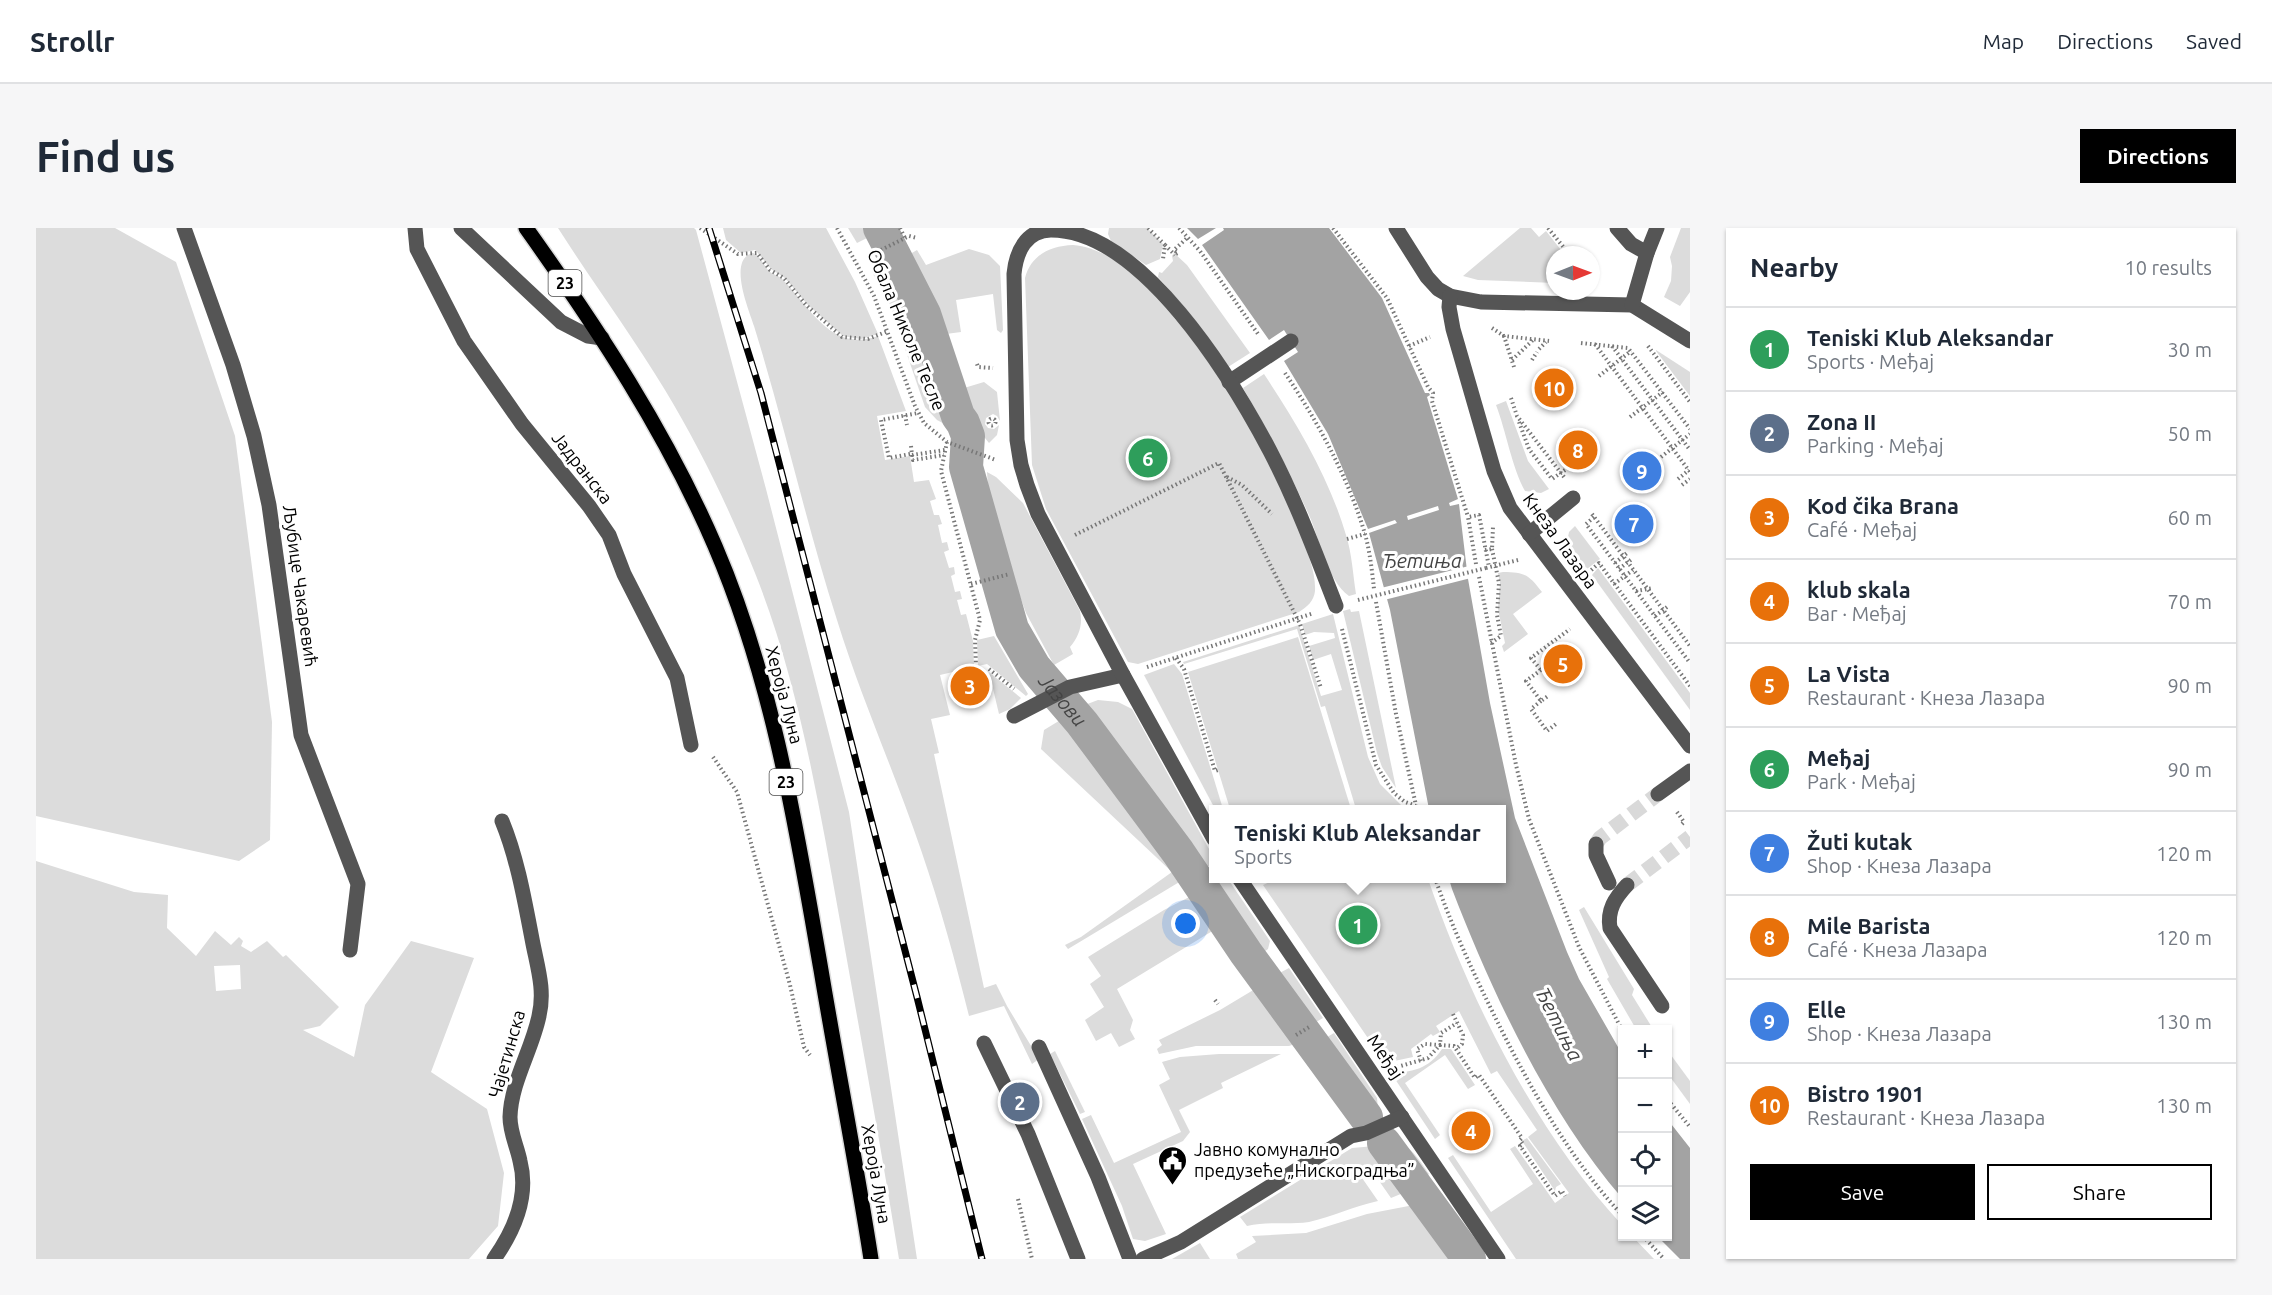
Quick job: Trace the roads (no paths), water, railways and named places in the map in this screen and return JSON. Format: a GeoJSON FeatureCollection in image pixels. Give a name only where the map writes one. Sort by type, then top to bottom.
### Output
{"type":"FeatureCollection","features":[{"type":"Feature","properties":{"kind":"main road","name":"Хероја Луна"},"geometry":{"type":"LineString","coordinates":[[526,228],[602,338],[662,436],[716,549],[757,663],[794,817],[871,1259]]}},
{"type":"Feature","properties":{"kind":"street","name":"Љубице Чакаревић"},"geometry":{"type":"LineString","coordinates":[[184,228],[233,365],[254,436],[269,505],[301,735],[358,884],[350,950]]}},
{"type":"Feature","properties":{"kind":"street","name":"Јадранска"},"geometry":{"type":"LineString","coordinates":[[416,228],[417,249],[464,341],[522,424],[589,506],[609,535],[624,574],[677,678],[692,746]]}},
{"type":"Feature","properties":{"kind":"street"},"geometry":{"type":"LineString","coordinates":[[461,228],[561,322],[588,336],[602,338]]}},
{"type":"Feature","properties":{"kind":"street"},"geometry":{"type":"LineString","coordinates":[[1396,228],[1427,277],[1438,289],[1450,296],[1482,302],[1632,305],[1690,341]]}},
{"type":"Feature","properties":{"kind":"street"},"geometry":{"type":"LineString","coordinates":[[1617,228],[1631,244],[1647,253]]}},
{"type":"Feature","properties":{"kind":"street"},"geometry":{"type":"LineString","coordinates":[[1632,305],[1657,228]]}},
{"type":"Feature","properties":{"kind":"street"},"geometry":{"type":"LineString","coordinates":[[1209,830],[1055,546],[1034,505],[1021,465],[1017,440],[1014,274],[1018,252],[1023,243],[1036,231],[1063,231],[1086,237],[1105,246],[1145,274],[1175,308],[1229,382],[1270,451],[1313,546],[1336,606]]}},
{"type":"Feature","properties":{"kind":"street","name":"Кнеза Лазара"},"geometry":{"type":"LineString","coordinates":[[1450,296],[1449,307],[1453,329],[1496,477],[1510,508],[1690,747]]}},
{"type":"Feature","properties":{"kind":"street"},"geometry":{"type":"LineString","coordinates":[[1229,382],[1291,341]]}},
{"type":"Feature","properties":{"kind":"street"},"geometry":{"type":"LineString","coordinates":[[1529,534],[1573,498]]}},
{"type":"Feature","properties":{"kind":"street"},"geometry":{"type":"LineString","coordinates":[[1014,716],[1071,687],[1123,675]]}},
{"type":"Feature","properties":{"kind":"street"},"geometry":{"type":"LineString","coordinates":[[1659,794],[1690,771]]}},
{"type":"Feature","properties":{"kind":"street","name":"Чајетинска"},"geometry":{"type":"LineString","coordinates":[[494,1259],[516,1219],[522,1202],[524,1181],[513,1140],[510,1117],[520,1074],[534,1038],[542,992],[524,896],[510,839],[502,820]]}},
{"type":"Feature","properties":{"kind":"street"},"geometry":{"type":"LineString","coordinates":[[1596,844],[1596,855],[1608,883]]}},
{"type":"Feature","properties":{"kind":"street","name":"Међај"},"geometry":{"type":"LineString","coordinates":[[1242,883],[1498,1259]]}},
{"type":"Feature","properties":{"kind":"street"},"geometry":{"type":"LineString","coordinates":[[1627,885],[1614,901],[1609,919],[1610,928],[1662,1006]]}},
{"type":"Feature","properties":{"kind":"street"},"geometry":{"type":"LineString","coordinates":[[984,1043],[1028,1134],[1078,1259]]}},
{"type":"Feature","properties":{"kind":"street"},"geometry":{"type":"LineString","coordinates":[[1041,1054],[1098,1177],[1130,1259]]}},
{"type":"Feature","properties":{"kind":"street"},"geometry":{"type":"LineString","coordinates":[[1143,1259],[1181,1242],[1351,1136],[1360,1141],[1402,1117]]}},
{"type":"Feature","properties":{"kind":"water"},"geometry":{"type":"Polygon","coordinates":[[[1187,228],[1216,228],[1198,239],[1187,228]]]}},
{"type":"Feature","properties":{"kind":"water","name":"Ђетиња"},"geometry":{"type":"Polygon","coordinates":[[[1223,228],[1329,228],[1382,298],[1425,393],[1430,395],[1427,397],[1458,499],[1449,503],[1450,506],[1459,504],[1468,579],[1490,703],[1515,818],[1579,979],[1618,1047],[1618,1193],[1570,1129],[1525,1051],[1485,969],[1452,889],[1450,883],[1506,883],[1506,805],[1428,805],[1390,610],[1369,533],[1397,523],[1395,520],[1368,529],[1328,434],[1284,361],[1298,352],[1284,330],[1269,340],[1202,245],[1224,230],[1223,228]],[[1438,506],[1407,516],[1408,520],[1439,510],[1438,506]]]}},
{"type":"Feature","properties":{"kind":"water"},"geometry":{"type":"Polygon","coordinates":[[[1672,1125],[1690,1148],[1690,1259],[1680,1259],[1662,1241],[1672,1241],[1672,1125]]]}},
{"type":"Feature","properties":{"kind":"waterway","name":"Јазови"},"geometry":{"type":"LineString","coordinates":[[880,228],[924,314],[958,416],[968,436],[966,467],[1012,629],[1034,667],[1082,723],[1178,852],[1246,953],[1366,1117]]}},
{"type":"Feature","properties":{"kind":"waterway","name":"Јазови"},"geometry":{"type":"LineString","coordinates":[[1384,1143],[1469,1259]]}},
{"type":"Feature","properties":{"kind":"tunnel"},"geometry":{"type":"LineString","coordinates":[[1596,844],[1600,838],[1658,794]]}},
{"type":"Feature","properties":{"kind":"tunnel"},"geometry":{"type":"LineString","coordinates":[[1627,885],[1690,837]]}},
{"type":"Feature","properties":{"kind":"railway"},"geometry":{"type":"LineString","coordinates":[[709,228],[761,393],[917,997],[982,1259]]}},
{"type":"Feature","properties":{"kind":"place","name":"Bistro 1901"},"geometry":{"type":"Point","coordinates":[1554,388]}},
{"type":"Feature","properties":{"kind":"place","name":"Mile Barista"},"geometry":{"type":"Point","coordinates":[1578,450]}},
{"type":"Feature","properties":{"kind":"place","name":"Међај"},"geometry":{"type":"Point","coordinates":[1148,458]}},
{"type":"Feature","properties":{"kind":"place","name":"Elle"},"geometry":{"type":"Point","coordinates":[1642,471]}},
{"type":"Feature","properties":{"kind":"place","name":"Žuti kutak"},"geometry":{"type":"Point","coordinates":[1634,524]}},
{"type":"Feature","properties":{"kind":"place","name":"La Vista"},"geometry":{"type":"Point","coordinates":[1563,664]}},
{"type":"Feature","properties":{"kind":"place","name":"Kod čika Brana"},"geometry":{"type":"Point","coordinates":[970,686]}},
{"type":"Feature","properties":{"kind":"place","name":"Teniski Klub Aleksandar"},"geometry":{"type":"Point","coordinates":[1358,925]}},
{"type":"Feature","properties":{"kind":"place","name":"Zona II"},"geometry":{"type":"Point","coordinates":[1020,1102]}},
{"type":"Feature","properties":{"kind":"place","name":"klub skala"},"geometry":{"type":"Point","coordinates":[1471,1131]}},
{"type":"Feature","properties":{"kind":"place","name":"Јавно комунално предузеће „Нискоградња”"},"geometry":{"type":"Point","coordinates":[1173,1186]}}]}
